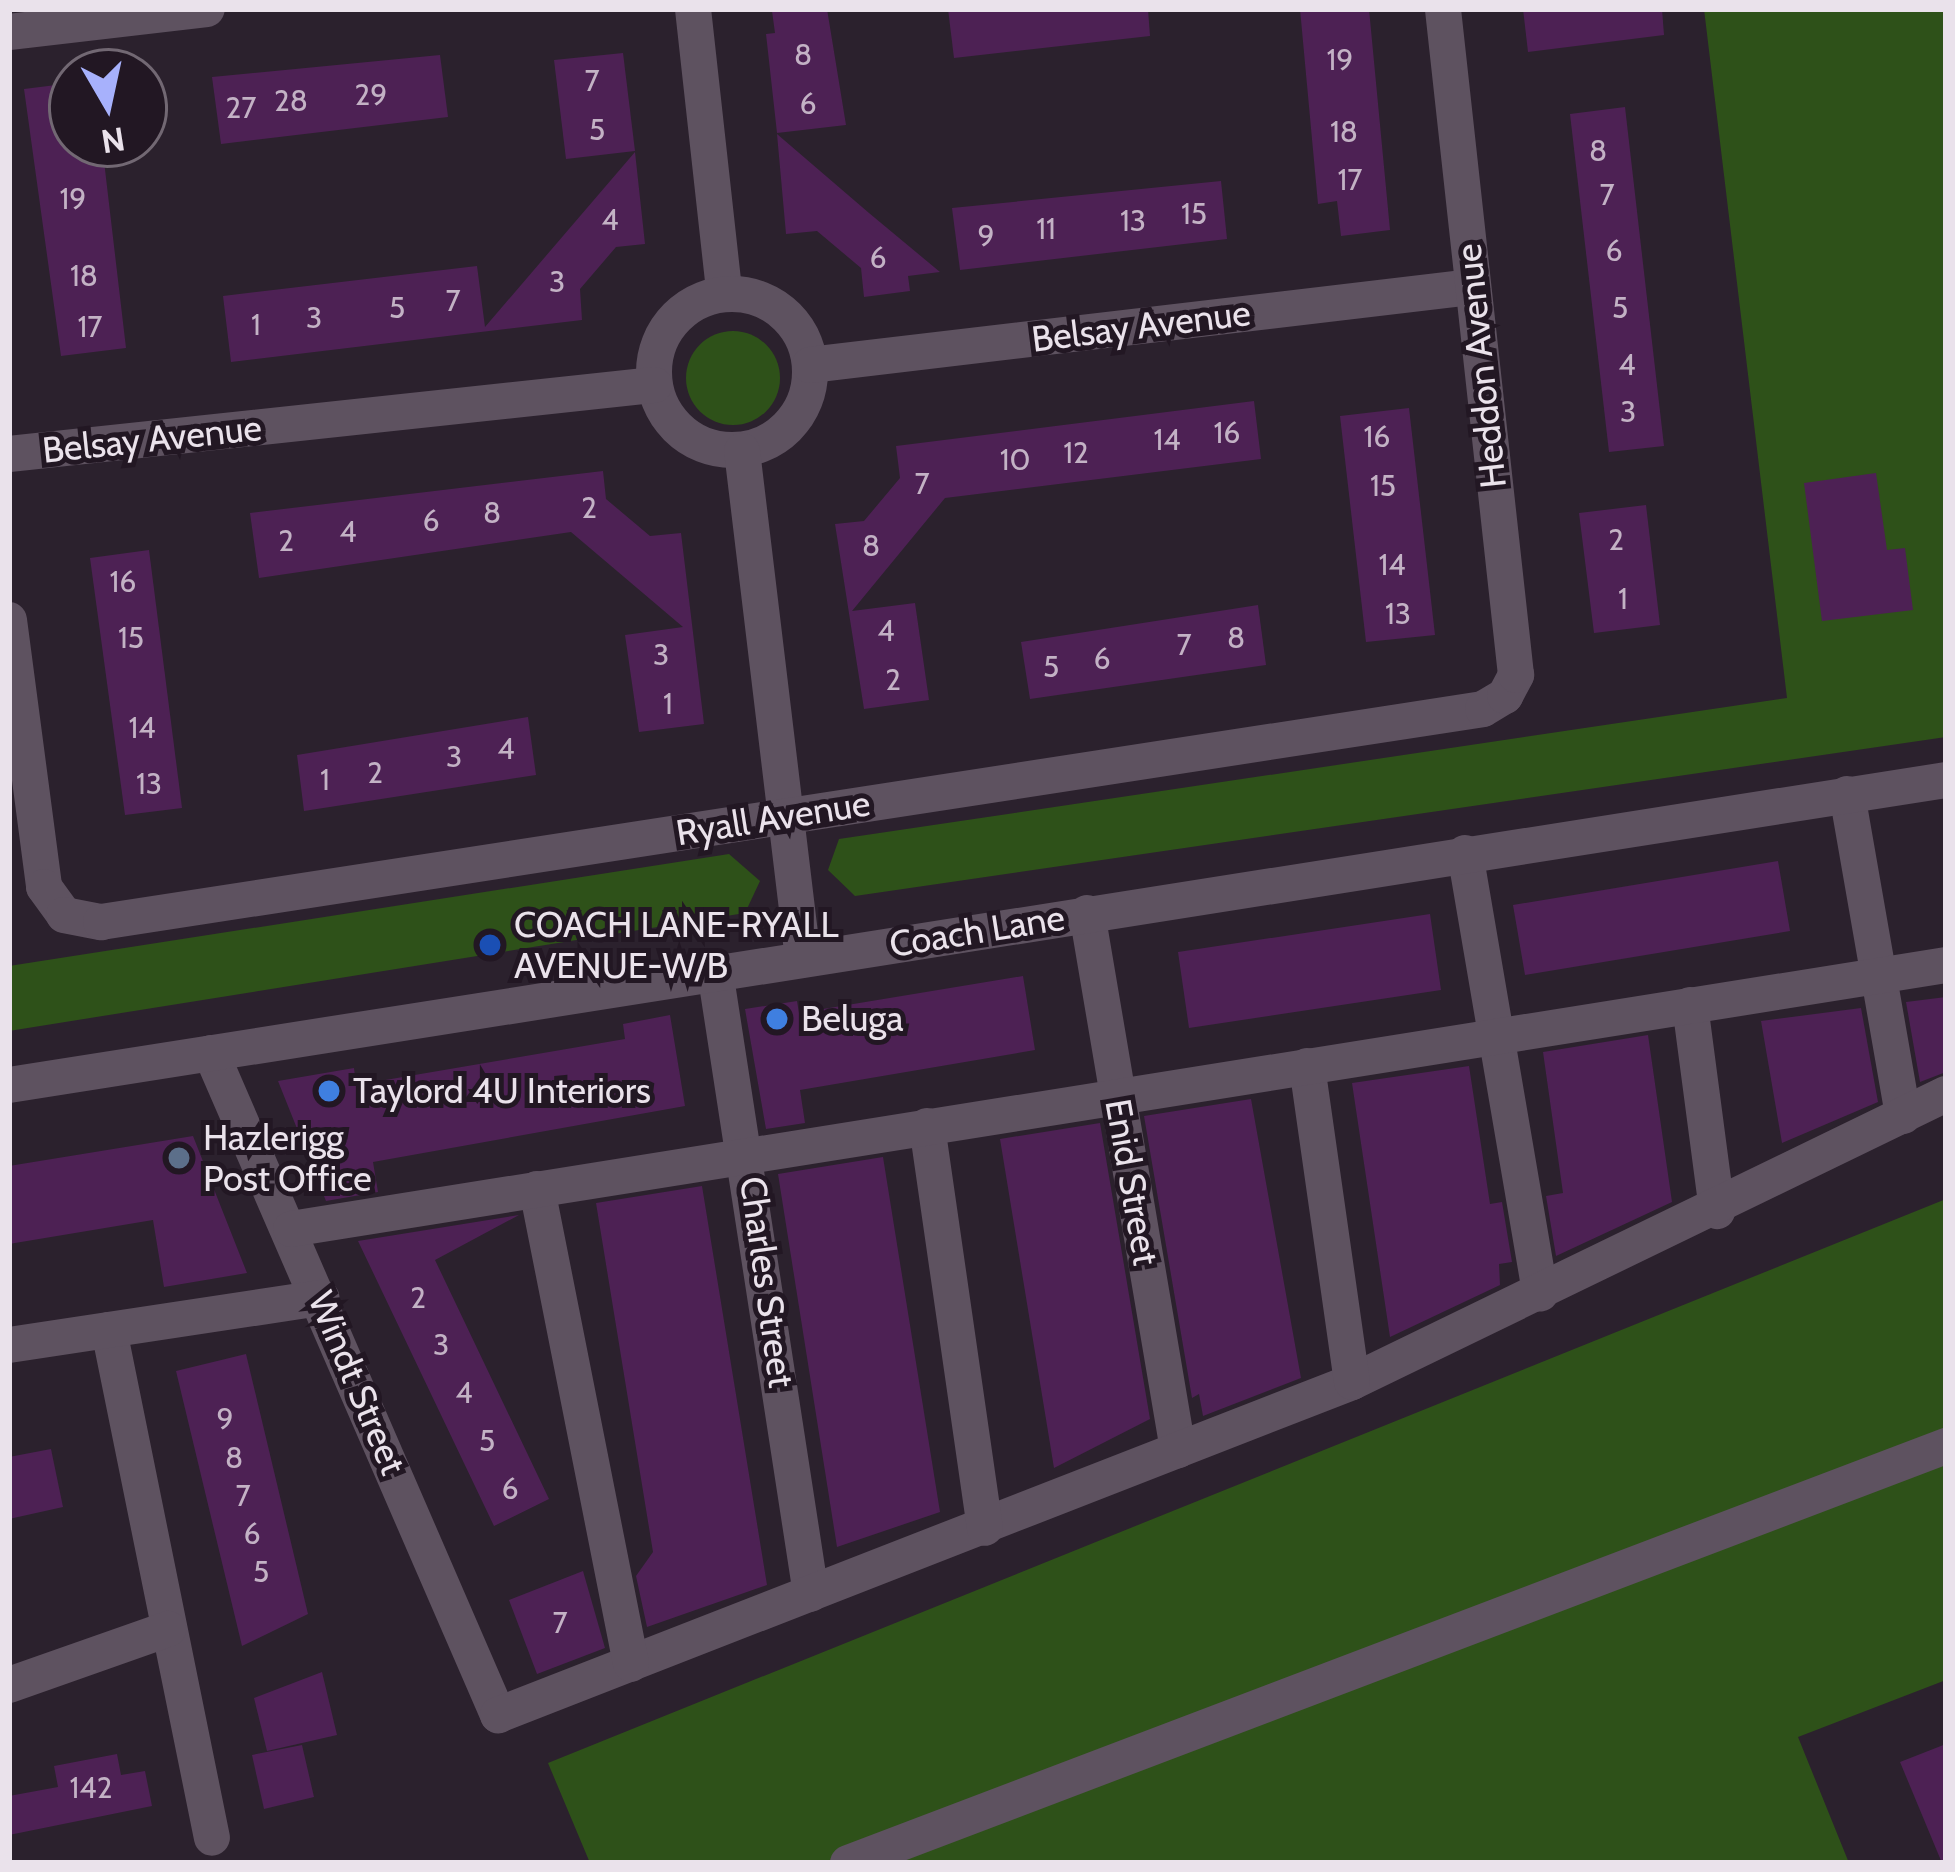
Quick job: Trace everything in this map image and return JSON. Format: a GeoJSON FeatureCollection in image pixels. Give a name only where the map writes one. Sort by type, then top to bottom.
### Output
{"type":"FeatureCollection","features":[{"type":"Feature","properties":{"kind":"street"},"geometry":{"type":"LineString","coordinates":[[9,32],[207,9]]}},
{"type":"Feature","properties":{"kind":"street"},"geometry":{"type":"LineString","coordinates":[[693,9],[724,290]]}},
{"type":"Feature","properties":{"kind":"street","name":"Heddon Avenue"},"geometry":{"type":"LineString","coordinates":[[1442,9],[1516,675],[1505,696],[1483,709]]}},
{"type":"Feature","properties":{"kind":"street","name":"Belsay Avenue"},"geometry":{"type":"LineString","coordinates":[[810,365],[1472,287]]}},
{"type":"Feature","properties":{"kind":"street"},"geometry":{"type":"LineString","coordinates":[[724,290],[772,304],[799,331],[810,365],[807,396],[783,432],[742,452],[708,448],[672,423],[654,385],[653,354],[682,309],[724,290]]}},
{"type":"Feature","properties":{"kind":"street","name":"Belsay Avenue"},"geometry":{"type":"LineString","coordinates":[[9,454],[654,385]]}},
{"type":"Feature","properties":{"kind":"street"},"geometry":{"type":"LineString","coordinates":[[742,452],[782,817],[803,959]]}},
{"type":"Feature","properties":{"kind":"street","name":"Ryall Avenue"},"geometry":{"type":"LineString","coordinates":[[9,620],[44,887],[64,915],[101,922],[1483,709]]}},
{"type":"Feature","properties":{"kind":"street","name":"Coach Lane"},"geometry":{"type":"LineString","coordinates":[[9,1085],[1946,780]]}},
{"type":"Feature","properties":{"kind":"street"},"geometry":{"type":"LineString","coordinates":[[1847,794],[1903,1116]]}},
{"type":"Feature","properties":{"kind":"street"},"geometry":{"type":"LineString","coordinates":[[1465,853],[1540,1294]]}},
{"type":"Feature","properties":{"kind":"street","name":"Enid Street"},"geometry":{"type":"LineString","coordinates":[[1087,913],[1178,1450]]}},
{"type":"Feature","properties":{"kind":"street"},"geometry":{"type":"LineString","coordinates":[[291,1228],[1946,965]]}},
{"type":"Feature","properties":{"kind":"street","name":"Charles Street"},"geometry":{"type":"LineString","coordinates":[[715,971],[748,1155],[812,1594]]}},
{"type":"Feature","properties":{"kind":"street"},"geometry":{"type":"LineString","coordinates":[[1690,1005],[1717,1211]]}},
{"type":"Feature","properties":{"kind":"street","name":"Windt Street"},"geometry":{"type":"LineString","coordinates":[[211,1053],[291,1228],[498,1714],[631,1664]]}},
{"type":"Feature","properties":{"kind":"street"},"geometry":{"type":"LineString","coordinates":[[1307,1066],[1352,1382]]}},
{"type":"Feature","properties":{"kind":"street"},"geometry":{"type":"LineString","coordinates":[[537,1189],[631,1664],[1352,1382],[1717,1211],[1946,1094]]}},
{"type":"Feature","properties":{"kind":"street"},"geometry":{"type":"LineString","coordinates":[[927,1126],[985,1528]]}},
{"type":"Feature","properties":{"kind":"street"},"geometry":{"type":"LineString","coordinates":[[9,1345],[321,1298]]}},
{"type":"Feature","properties":{"kind":"street"},"geometry":{"type":"LineString","coordinates":[[109,1330],[212,1838]]}},
{"type":"Feature","properties":{"kind":"street"},"geometry":{"type":"LineString","coordinates":[[848,1863],[1946,1446]]}},
{"type":"Feature","properties":{"kind":"street"},"geometry":{"type":"LineString","coordinates":[[9,1685],[168,1629]]}},
{"type":"Feature","properties":{"kind":"green space"},"geometry":{"type":"Polygon","coordinates":[[[1704,9],[1946,9],[1946,737],[855,896],[828,870],[839,839],[1787,698],[1704,9]]]}},
{"type":"Feature","properties":{"kind":"green space"},"geometry":{"type":"Polygon","coordinates":[[[733,331],[751,334],[766,345],[777,360],[777,396],[766,411],[751,422],[733,425],[715,422],[700,411],[689,396],[686,378],[689,360],[700,345],[715,334],[733,331]]]}},
{"type":"Feature","properties":{"kind":"green space"},"geometry":{"type":"Polygon","coordinates":[[[729,854],[760,881],[745,913],[9,1031],[9,966],[729,854]]]}},
{"type":"Feature","properties":{"kind":"green space"},"geometry":{"type":"Polygon","coordinates":[[[1946,1199],[1946,1680],[1798,1737],[1849,1863],[590,1863],[548,1763],[1946,1199]]]}},
{"type":"Feature","properties":{"kind":"building"},"geometry":{"type":"Polygon","coordinates":[[[827,9],[846,125],[777,133],[766,34],[775,33],[772,11],[827,9]]]}},
{"type":"Feature","properties":{"kind":"building"},"geometry":{"type":"Polygon","coordinates":[[[948,9],[1148,9],[1150,36],[954,58],[948,9]]]}},
{"type":"Feature","properties":{"kind":"building"},"geometry":{"type":"Polygon","coordinates":[[[1300,9],[1369,9],[1390,230],[1341,236],[1337,201],[1318,204],[1300,9]]]}},
{"type":"Feature","properties":{"kind":"building"},"geometry":{"type":"Polygon","coordinates":[[[1523,9],[1662,9],[1664,35],[1528,52],[1523,9]]]}},
{"type":"Feature","properties":{"kind":"building"},"geometry":{"type":"Polygon","coordinates":[[[623,53],[635,151],[566,159],[554,60],[623,53]]]}},
{"type":"Feature","properties":{"kind":"building"},"geometry":{"type":"Polygon","coordinates":[[[440,55],[448,117],[221,144],[212,77],[440,55]]]}},
{"type":"Feature","properties":{"kind":"building"},"geometry":{"type":"Polygon","coordinates":[[[48,86],[48,168],[105,168],[126,348],[61,356],[24,89],[48,86]]]}},
{"type":"Feature","properties":{"kind":"building"},"geometry":{"type":"Polygon","coordinates":[[[1625,107],[1664,446],[1609,452],[1570,114],[1625,107]]]}},
{"type":"Feature","properties":{"kind":"building"},"geometry":{"type":"Polygon","coordinates":[[[777,134],[940,272],[908,276],[910,291],[864,297],[861,268],[817,231],[786,234],[777,134]]]}},
{"type":"Feature","properties":{"kind":"building"},"geometry":{"type":"Polygon","coordinates":[[[635,152],[645,244],[616,247],[580,289],[582,320],[231,362],[223,296],[477,266],[485,327],[635,152]]]}},
{"type":"Feature","properties":{"kind":"building"},"geometry":{"type":"Polygon","coordinates":[[[1221,181],[1227,239],[960,270],[952,208],[1221,181]]]}},
{"type":"Feature","properties":{"kind":"building"},"geometry":{"type":"Polygon","coordinates":[[[1254,401],[1261,459],[945,498],[852,611],[915,603],[929,700],[864,709],[835,524],[864,521],[900,478],[896,446],[1254,401]]]}},
{"type":"Feature","properties":{"kind":"building"},"geometry":{"type":"Polygon","coordinates":[[[1409,408],[1435,635],[1366,642],[1340,416],[1409,408]]]}},
{"type":"Feature","properties":{"kind":"building"},"geometry":{"type":"Polygon","coordinates":[[[603,471],[606,499],[650,536],[681,533],[704,724],[639,732],[625,635],[683,627],[571,532],[259,578],[250,513],[603,471]]]}},
{"type":"Feature","properties":{"kind":"building"},"geometry":{"type":"Polygon","coordinates":[[[1876,473],[1887,550],[1905,548],[1913,610],[1822,621],[1804,483],[1876,473]]]}},
{"type":"Feature","properties":{"kind":"building"},"geometry":{"type":"Polygon","coordinates":[[[1646,505],[1660,625],[1594,633],[1579,513],[1646,505]]]}},
{"type":"Feature","properties":{"kind":"building"},"geometry":{"type":"Polygon","coordinates":[[[149,550],[182,808],[125,815],[90,558],[149,550]]]}},
{"type":"Feature","properties":{"kind":"building"},"geometry":{"type":"Polygon","coordinates":[[[1258,605],[1266,665],[1030,699],[1021,642],[1258,605]]]}},
{"type":"Feature","properties":{"kind":"building"},"geometry":{"type":"Polygon","coordinates":[[[528,717],[536,775],[304,811],[297,755],[528,717]]]}},
{"type":"Feature","properties":{"kind":"building"},"geometry":{"type":"Polygon","coordinates":[[[1778,861],[1790,931],[1525,975],[1513,905],[1778,861]]]}},
{"type":"Feature","properties":{"kind":"building"},"geometry":{"type":"Polygon","coordinates":[[[1430,914],[1441,990],[1189,1028],[1178,952],[1430,914]]]}},
{"type":"Feature","properties":{"kind":"building"},"geometry":{"type":"Polygon","coordinates":[[[1023,976],[1035,1050],[800,1090],[805,1123],[766,1129],[745,1009],[797,1001],[799,1013],[1023,976]]]}},
{"type":"Feature","properties":{"kind":"building"},"geometry":{"type":"Polygon","coordinates":[[[1946,997],[1946,1072],[1920,1082],[1906,1002],[1946,997]]]}},
{"type":"Feature","properties":{"kind":"building"},"geometry":{"type":"Polygon","coordinates":[[[1861,1008],[1878,1102],[1782,1143],[1761,1021],[1861,1008]]]}},
{"type":"Feature","properties":{"kind":"building"},"geometry":{"type":"Polygon","coordinates":[[[670,1015],[685,1106],[373,1162],[378,1192],[326,1201],[278,1081],[354,1068],[356,1085],[625,1039],[623,1024],[670,1015]]]}},
{"type":"Feature","properties":{"kind":"building"},"geometry":{"type":"Polygon","coordinates":[[[1648,1035],[1672,1202],[1556,1256],[1546,1196],[1563,1193],[1543,1052],[1648,1035]]]}},
{"type":"Feature","properties":{"kind":"building"},"geometry":{"type":"Polygon","coordinates":[[[1469,1066],[1490,1204],[1502,1202],[1512,1262],[1499,1264],[1500,1285],[1390,1337],[1352,1083],[1469,1066]]]}},
{"type":"Feature","properties":{"kind":"building"},"geometry":{"type":"Polygon","coordinates":[[[1251,1099],[1301,1378],[1203,1416],[1199,1394],[1192,1398],[1144,1116],[1251,1099]]]}},
{"type":"Feature","properties":{"kind":"building"},"geometry":{"type":"Polygon","coordinates":[[[1100,1123],[1150,1419],[1054,1468],[1000,1139],[1100,1123]]]}},
{"type":"Feature","properties":{"kind":"building"},"geometry":{"type":"Polygon","coordinates":[[[193,1136],[247,1273],[164,1287],[153,1220],[9,1244],[9,1166],[193,1136]]]}},
{"type":"Feature","properties":{"kind":"building"},"geometry":{"type":"Polygon","coordinates":[[[883,1157],[940,1512],[837,1547],[778,1174],[883,1157]]]}},
{"type":"Feature","properties":{"kind":"building"},"geometry":{"type":"Polygon","coordinates":[[[702,1186],[767,1585],[647,1627],[636,1576],[653,1552],[596,1203],[702,1186]]]}},
{"type":"Feature","properties":{"kind":"building"},"geometry":{"type":"Polygon","coordinates":[[[519,1215],[435,1260],[549,1499],[494,1526],[358,1241],[519,1215]]]}},
{"type":"Feature","properties":{"kind":"building"},"geometry":{"type":"Polygon","coordinates":[[[246,1354],[308,1614],[242,1646],[176,1371],[246,1354]]]}},
{"type":"Feature","properties":{"kind":"building"},"geometry":{"type":"Polygon","coordinates":[[[51,1449],[63,1507],[9,1519],[9,1457],[51,1449]]]}},
{"type":"Feature","properties":{"kind":"building"},"geometry":{"type":"Polygon","coordinates":[[[583,1571],[605,1648],[537,1674],[509,1600],[583,1571]]]}},
{"type":"Feature","properties":{"kind":"building"},"geometry":{"type":"Polygon","coordinates":[[[322,1672],[337,1735],[267,1751],[254,1698],[322,1672]]]}},
{"type":"Feature","properties":{"kind":"building"},"geometry":{"type":"Polygon","coordinates":[[[1946,1744],[1946,1863],[1942,1863],[1900,1762],[1946,1744]]]}},
{"type":"Feature","properties":{"kind":"building"},"geometry":{"type":"Polygon","coordinates":[[[302,1745],[314,1797],[264,1809],[252,1755],[302,1745]]]}},
{"type":"Feature","properties":{"kind":"building"},"geometry":{"type":"Polygon","coordinates":[[[117,1754],[121,1775],[145,1771],[152,1806],[9,1835],[9,1796],[58,1787],[54,1766],[117,1754]]]}},
{"type":"Feature","properties":{"kind":"place","name":"COACH LANE-RYALL AVENUE-W/B"},"geometry":{"type":"Point","coordinates":[490,945]}},
{"type":"Feature","properties":{"kind":"place","name":"Beluga"},"geometry":{"type":"Point","coordinates":[777,1019]}},
{"type":"Feature","properties":{"kind":"place","name":"Taylord 4U Interiors"},"geometry":{"type":"Point","coordinates":[329,1091]}},
{"type":"Feature","properties":{"kind":"place","name":"Hazlerigg Post Office"},"geometry":{"type":"Point","coordinates":[179,1158]}}]}
